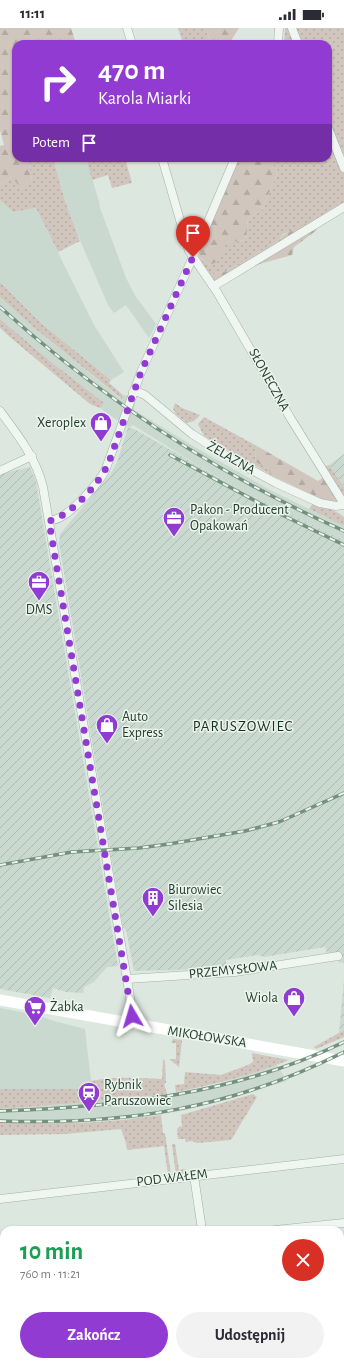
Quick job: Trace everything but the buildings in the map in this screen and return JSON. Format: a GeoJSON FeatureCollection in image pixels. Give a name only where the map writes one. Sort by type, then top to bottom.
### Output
{"type":"FeatureCollection","features":[{"type":"Feature","properties":{"kind":"main road","name":"MIKOŁOWSKA"},"geometry":{"type":"LineString","coordinates":[[0,1000],[344,1061]]}},
{"type":"Feature","properties":{"kind":"street"},"geometry":{"type":"LineString","coordinates":[[127,28],[131,40]]}},
{"type":"Feature","properties":{"kind":"street"},"geometry":{"type":"LineString","coordinates":[[278,40],[279,28]]}},
{"type":"Feature","properties":{"kind":"street"},"geometry":{"type":"LineString","coordinates":[[292,28],[296,40]]}},
{"type":"Feature","properties":{"kind":"street"},"geometry":{"type":"LineString","coordinates":[[332,138],[344,168]]}},
{"type":"Feature","properties":{"kind":"street","name":"SŁONECZNA"},"geometry":{"type":"LineString","coordinates":[[163,162],[188,249],[214,286],[342,505]]}},
{"type":"Feature","properties":{"kind":"street"},"geometry":{"type":"LineString","coordinates":[[49,521],[59,518],[70,510],[91,490],[104,474],[133,392],[148,355],[193,257],[233,162]]}},
{"type":"Feature","properties":{"kind":"street"},"geometry":{"type":"LineString","coordinates":[[214,286],[344,208]]}},
{"type":"Feature","properties":{"kind":"street","name":"ŻELAZNA"},"geometry":{"type":"LineString","coordinates":[[133,392],[138,392],[145,395],[192,434],[233,460],[276,483],[320,503],[328,506],[342,505]]}},
{"type":"Feature","properties":{"kind":"street"},"geometry":{"type":"LineString","coordinates":[[0,411],[32,456],[42,482],[127,979],[132,1011],[130,1024]]}},
{"type":"Feature","properties":{"kind":"street"},"geometry":{"type":"LineString","coordinates":[[0,471],[32,456]]}},
{"type":"Feature","properties":{"kind":"street","name":"PRZEMYSŁOWA"},"geometry":{"type":"LineString","coordinates":[[127,979],[235,972],[338,956]]}},
{"type":"Feature","properties":{"kind":"street","name":"POD WAŁEM"},"geometry":{"type":"LineString","coordinates":[[0,1199],[344,1158]]}},
{"type":"Feature","properties":{"kind":"street"},"geometry":{"type":"LineString","coordinates":[[194,1176],[201,1226]]}},
{"type":"Feature","properties":{"kind":"street"},"geometry":{"type":"LineString","coordinates":[[314,1226],[344,1223]]}},
{"type":"Feature","properties":{"kind":"shaded area"},"geometry":{"type":"Polygon","coordinates":[[[54,162],[87,162],[99,205],[126,278],[136,297],[156,324],[149,338],[126,305],[114,313],[108,305],[65,201],[54,162]]]}},
{"type":"Feature","properties":{"kind":"shaded area"},"geometry":{"type":"Polygon","coordinates":[[[0,200],[13,212],[36,208],[94,325],[124,372],[111,380],[42,324],[0,282],[0,200]]]}},
{"type":"Feature","properties":{"kind":"shaded area"},"geometry":{"type":"Polygon","coordinates":[[[0,297],[32,326],[121,399],[123,395],[136,396],[134,410],[270,490],[344,526],[344,540],[244,492],[133,425],[129,427],[114,418],[100,408],[103,403],[0,319],[0,297]]]}},
{"type":"Feature","properties":{"kind":"shaded area"},"geometry":{"type":"Polygon","coordinates":[[[128,427],[136,430],[244,492],[344,540],[344,964],[342,962],[339,963],[338,952],[327,953],[325,947],[264,957],[258,955],[226,960],[226,967],[134,971],[126,930],[123,928],[59,543],[60,534],[110,475],[117,462],[128,427]]]}},
{"type":"Feature","properties":{"kind":"shaded area"},"geometry":{"type":"Polygon","coordinates":[[[344,454],[344,487],[329,465],[344,454]]]}},
{"type":"Feature","properties":{"kind":"shaded area"},"geometry":{"type":"Polygon","coordinates":[[[30,467],[36,481],[118,966],[107,967],[94,982],[84,987],[83,993],[66,992],[53,988],[50,998],[0,989],[0,474],[30,467]]]}},
{"type":"Feature","properties":{"kind":"shaded area"},"geometry":{"type":"Polygon","coordinates":[[[344,980],[344,1030],[339,1033],[344,980]]]}},
{"type":"Feature","properties":{"kind":"shaded area"},"geometry":{"type":"Polygon","coordinates":[[[0,1008],[37,1015],[85,1029],[92,1089],[0,1089],[0,1008]]]}},
{"type":"Feature","properties":{"kind":"shaded area"},"geometry":{"type":"Polygon","coordinates":[[[277,1065],[287,1081],[185,1110],[143,1118],[115,1120],[28,1123],[0,1122],[0,1109],[158,1096],[208,1087],[277,1065]]]}},
{"type":"Feature","properties":{"kind":"green space"},"geometry":{"type":"Polygon","coordinates":[[[0,28],[71,28],[75,40],[12,40],[12,162],[29,162],[32,181],[24,190],[11,177],[0,185],[0,146],[4,145],[0,130],[0,28]]]}},
{"type":"Feature","properties":{"kind":"green space"},"geometry":{"type":"Polygon","coordinates":[[[178,28],[206,28],[210,40],[182,40],[178,28]]]}},
{"type":"Feature","properties":{"kind":"green space"},"geometry":{"type":"Polygon","coordinates":[[[206,28],[239,28],[232,40],[210,40],[206,28]]]}},
{"type":"Feature","properties":{"kind":"green space"},"geometry":{"type":"Polygon","coordinates":[[[285,28],[290,28],[294,40],[284,40],[285,28]]]}},
{"type":"Feature","properties":{"kind":"green space"},"geometry":{"type":"Polygon","coordinates":[[[294,28],[344,28],[344,154],[342,155],[332,134],[332,40],[298,40],[294,28]]]}},
{"type":"Feature","properties":{"kind":"green space"},"geometry":{"type":"Polygon","coordinates":[[[332,143],[344,173],[344,205],[314,224],[283,234],[276,243],[226,271],[210,275],[199,257],[210,265],[220,259],[226,243],[246,240],[248,218],[262,210],[278,171],[270,162],[332,162],[332,143]]]}},
{"type":"Feature","properties":{"kind":"green space"},"geometry":{"type":"Polygon","coordinates":[[[29,162],[54,162],[65,201],[80,241],[58,252],[36,208],[13,212],[0,200],[0,185],[11,177],[32,181],[29,162]]]}},
{"type":"Feature","properties":{"kind":"green space"},"geometry":{"type":"Polygon","coordinates":[[[87,162],[126,162],[132,183],[112,188],[108,175],[92,180],[87,162]]]}},
{"type":"Feature","properties":{"kind":"green space"},"geometry":{"type":"Polygon","coordinates":[[[237,162],[270,162],[278,171],[262,210],[248,218],[246,240],[226,243],[220,260],[210,265],[199,257],[200,251],[237,162]]]}},
{"type":"Feature","properties":{"kind":"green space"},"geometry":{"type":"Polygon","coordinates":[[[313,220],[317,230],[294,247],[292,255],[252,266],[217,288],[210,275],[226,271],[276,243],[283,235],[313,220]]]}},
{"type":"Feature","properties":{"kind":"green space"},"geometry":{"type":"Polygon","coordinates":[[[0,282],[42,324],[111,380],[109,383],[123,395],[122,399],[32,326],[0,297],[0,282]]]}},
{"type":"Feature","properties":{"kind":"green space"},"geometry":{"type":"Polygon","coordinates":[[[0,319],[50,361],[104,403],[100,408],[90,404],[11,338],[0,328],[0,319]]]}},
{"type":"Feature","properties":{"kind":"green space"},"geometry":{"type":"Polygon","coordinates":[[[175,403],[182,408],[200,415],[194,421],[187,423],[176,414],[173,409],[175,403]]]}},
{"type":"Feature","properties":{"kind":"green space"},"geometry":{"type":"Polygon","coordinates":[[[204,417],[257,446],[255,451],[256,461],[268,469],[273,476],[204,436],[198,424],[204,417]]]}},
{"type":"Feature","properties":{"kind":"green space"},"geometry":{"type":"Polygon","coordinates":[[[257,446],[318,481],[324,477],[338,499],[337,503],[323,500],[273,476],[268,469],[256,462],[255,451],[257,446]]]}},
{"type":"Feature","properties":{"kind":"green space"},"geometry":{"type":"Polygon","coordinates":[[[329,465],[344,487],[344,498],[325,467],[329,465]]]}},
{"type":"Feature","properties":{"kind":"green space"},"geometry":{"type":"Polygon","coordinates":[[[313,503],[340,514],[344,517],[344,526],[309,509],[313,503]]]}},
{"type":"Feature","properties":{"kind":"green space"},"geometry":{"type":"Polygon","coordinates":[[[344,1030],[344,1037],[316,1049],[314,1047],[344,1030]]]}},
{"type":"Feature","properties":{"kind":"green space"},"geometry":{"type":"Polygon","coordinates":[[[173,1039],[182,1040],[179,1067],[170,1060],[176,1059],[176,1043],[171,1043],[173,1039]]]}},
{"type":"Feature","properties":{"kind":"green space"},"geometry":{"type":"Polygon","coordinates":[[[252,1053],[289,1060],[233,1079],[176,1092],[175,1085],[184,1084],[185,1072],[221,1075],[253,1062],[252,1053]]]}},
{"type":"Feature","properties":{"kind":"green space"},"geometry":{"type":"Polygon","coordinates":[[[163,1059],[165,1061],[166,1083],[164,1084],[167,1094],[131,1099],[0,1109],[0,1089],[91,1089],[91,1081],[100,1079],[162,1079],[163,1059]]]}},
{"type":"Feature","properties":{"kind":"green space"},"geometry":{"type":"Polygon","coordinates":[[[253,1094],[257,1097],[231,1140],[197,1143],[192,1141],[186,1142],[185,1139],[178,1139],[177,1129],[180,1126],[182,1127],[181,1115],[253,1094]]]}},
{"type":"Feature","properties":{"kind":"green space"},"geometry":{"type":"Polygon","coordinates":[[[161,1115],[171,1175],[168,1175],[164,1146],[127,1150],[121,1129],[65,1134],[0,1135],[0,1122],[81,1123],[161,1115]]]}},
{"type":"Feature","properties":{"kind":"green space"},"geometry":{"type":"Polygon","coordinates":[[[172,1144],[175,1144],[179,1170],[186,1169],[186,1174],[176,1175],[172,1144]]]}},
{"type":"Feature","properties":{"kind":"railway"},"geometry":{"type":"LineString","coordinates":[[0,307],[79,373],[121,404],[163,432],[207,460],[252,485],[344,531]]}},
{"type":"Feature","properties":{"kind":"railway"},"geometry":{"type":"LineString","coordinates":[[170,455],[276,512],[344,545]]}},
{"type":"Feature","properties":{"kind":"railway"},"geometry":{"type":"LineString","coordinates":[[0,865],[72,852],[139,848],[245,831],[279,822],[344,793]]}},
{"type":"Feature","properties":{"kind":"railway"},"geometry":{"type":"LineString","coordinates":[[0,1111],[88,1106],[132,1101],[219,1086],[262,1074],[303,1060],[344,1042]]}},
{"type":"Feature","properties":{"kind":"railway"},"geometry":{"type":"LineString","coordinates":[[0,1121],[46,1122],[91,1120],[134,1116],[176,1109],[218,1100],[260,1087],[302,1071],[344,1052]]}},
{"type":"Feature","properties":{"kind":"place","name":"Xeroplex"},"geometry":{"type":"Point","coordinates":[101,442]}},
{"type":"Feature","properties":{"kind":"place","name":"Pakon - Producent Opakowań"},"geometry":{"type":"Point","coordinates":[174,538]}},
{"type":"Feature","properties":{"kind":"place","name":"DMS"},"geometry":{"type":"Point","coordinates":[39,602]}},
{"type":"Feature","properties":{"kind":"place","name":"Auto Express"},"geometry":{"type":"Point","coordinates":[107,744]}},
{"type":"Feature","properties":{"kind":"place","name":"Biurowiec Silesia"},"geometry":{"type":"Point","coordinates":[153,918]}},
{"type":"Feature","properties":{"kind":"place","name":"Wiola"},"geometry":{"type":"Point","coordinates":[294,1018]}},
{"type":"Feature","properties":{"kind":"place","name":"Żabka"},"geometry":{"type":"Point","coordinates":[35,1026]}},
{"type":"Feature","properties":{"kind":"place","name":"Rybnik Paruszowiec"},"geometry":{"type":"Point","coordinates":[89,1112]}},
{"type":"Feature","properties":{"kind":"district","name":"PARUSZOWIEC"},"geometry":{"type":"Point","coordinates":[243,726]}},
{"type":"Feature","properties":{"kind":"route"},"geometry":{"type":"LineString","coordinates":[[132,1016],[49,521],[65,515],[91,490],[104,474],[134,389],[193,257]]}}]}
